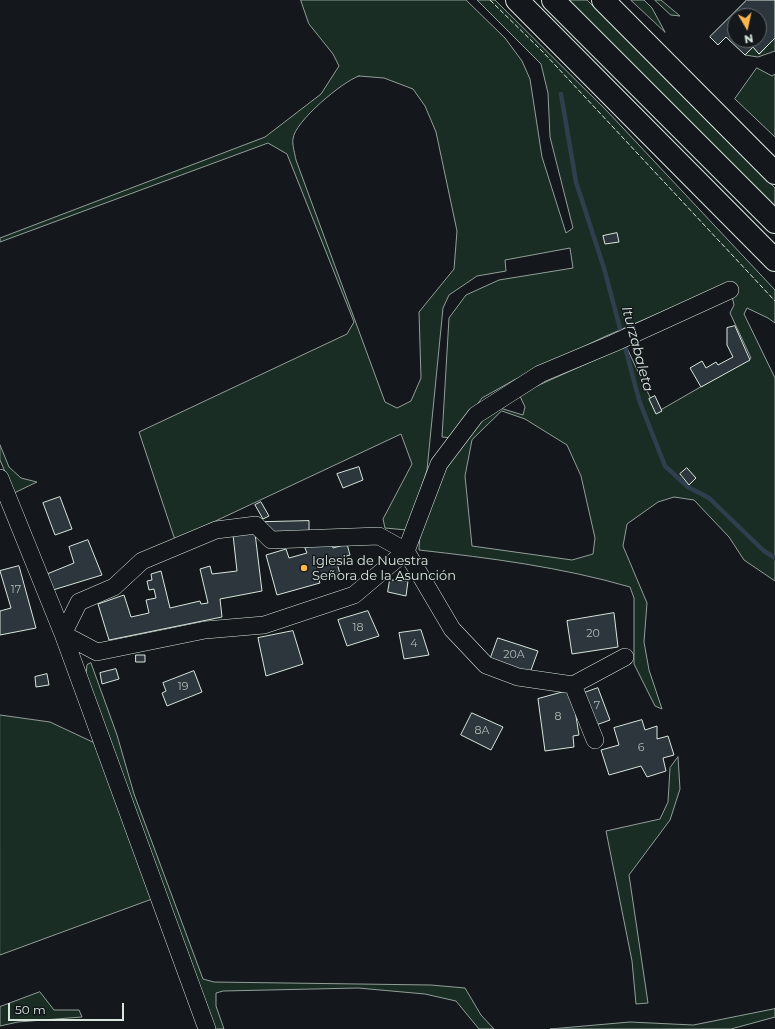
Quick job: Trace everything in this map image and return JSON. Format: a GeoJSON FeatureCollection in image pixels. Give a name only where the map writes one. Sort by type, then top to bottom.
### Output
{"type":"FeatureCollection","features":[{"type":"Feature","properties":{"kind":"highway"},"geometry":{"type":"LineString","coordinates":[[517,0],[775,260]]}},
{"type":"Feature","properties":{"kind":"highway"},"geometry":{"type":"LineString","coordinates":[[553,0],[775,222]]}},
{"type":"Feature","properties":{"kind":"highway"},"geometry":{"type":"LineString","coordinates":[[603,0],[775,173]]}},
{"type":"Feature","properties":{"kind":"street"},"geometry":{"type":"LineString","coordinates":[[63,634],[97,652],[205,630],[264,625],[354,595],[406,551],[439,464],[476,415],[540,374],[614,343],[730,290]]}},
{"type":"Feature","properties":{"kind":"street"},"geometry":{"type":"LineString","coordinates":[[0,478],[63,634],[207,1029]]}},
{"type":"Feature","properties":{"kind":"street"},"geometry":{"type":"LineString","coordinates":[[63,634],[79,602],[114,587],[142,561],[216,530],[256,525],[271,540],[379,536],[406,551],[452,629],[486,665],[518,677],[573,685],[626,657]]}},
{"type":"Feature","properties":{"kind":"street"},"geometry":{"type":"LineString","coordinates":[[573,685],[595,740]]}},
{"type":"Feature","properties":{"kind":"green space"},"geometry":{"type":"Polygon","coordinates":[[[301,0],[466,0],[505,38],[522,61],[530,79],[542,157],[566,233],[573,228],[550,137],[548,93],[541,64],[477,0],[495,0],[607,111],[775,290],[775,323],[747,308],[744,314],[775,378],[775,581],[744,560],[729,537],[694,500],[674,497],[658,502],[627,524],[623,546],[647,603],[644,642],[649,670],[662,709],[655,706],[634,664],[634,598],[630,587],[552,569],[499,560],[419,550],[420,531],[444,472],[462,444],[491,410],[500,408],[523,415],[525,407],[519,394],[626,346],[657,412],[751,358],[730,313],[734,305],[729,283],[606,336],[514,380],[482,398],[452,438],[442,437],[449,318],[466,295],[499,280],[573,268],[570,248],[505,260],[506,271],[477,276],[449,295],[443,308],[427,470],[407,530],[385,528],[383,519],[412,464],[401,434],[175,540],[139,432],[347,334],[354,322],[287,154],[268,143],[0,242],[0,238],[265,137],[321,94],[339,66],[333,54],[309,24],[301,0]],[[359,76],[352,79],[331,94],[310,113],[295,132],[293,144],[296,160],[385,402],[397,408],[411,401],[421,378],[419,312],[454,269],[457,231],[436,132],[425,106],[413,89],[384,78],[359,76]],[[502,411],[472,440],[465,476],[472,546],[572,560],[593,554],[595,538],[581,476],[567,445],[525,419],[502,411]]]}},
{"type":"Feature","properties":{"kind":"green space"},"geometry":{"type":"Polygon","coordinates":[[[567,0],[587,0],[775,188],[775,209],[567,0]]]}},
{"type":"Feature","properties":{"kind":"green space"},"geometry":{"type":"Polygon","coordinates":[[[631,0],[644,0],[652,8],[665,32],[631,0]]]}},
{"type":"Feature","properties":{"kind":"green space"},"geometry":{"type":"Polygon","coordinates":[[[655,0],[661,0],[680,16],[671,15],[655,0]]]}},
{"type":"Feature","properties":{"kind":"green space"},"geometry":{"type":"Polygon","coordinates":[[[775,38],[775,51],[758,57],[745,55],[752,48],[754,48],[759,54],[767,48],[767,46],[775,38]]]}},
{"type":"Feature","properties":{"kind":"green space"},"geometry":{"type":"Polygon","coordinates":[[[757,68],[772,76],[775,74],[775,137],[735,99],[757,68]]]}},
{"type":"Feature","properties":{"kind":"green space"},"geometry":{"type":"Polygon","coordinates":[[[0,445],[9,467],[21,478],[37,482],[14,493],[0,460],[0,445]]]}},
{"type":"Feature","properties":{"kind":"green space"},"geometry":{"type":"Polygon","coordinates":[[[91,663],[117,735],[134,794],[203,979],[214,982],[431,985],[465,988],[481,1015],[494,1029],[479,1029],[456,1001],[425,994],[358,988],[223,991],[216,993],[216,1006],[224,1029],[214,1029],[86,674],[87,665],[91,663]]]}},
{"type":"Feature","properties":{"kind":"green space"},"geometry":{"type":"Polygon","coordinates":[[[0,715],[50,722],[99,745],[152,899],[0,955],[0,715]]]}},
{"type":"Feature","properties":{"kind":"green space"},"geometry":{"type":"Polygon","coordinates":[[[678,757],[680,789],[670,820],[629,875],[648,1003],[636,1004],[632,961],[606,831],[660,819],[668,802],[670,768],[678,757]]]}},
{"type":"Feature","properties":{"kind":"green space"},"geometry":{"type":"Polygon","coordinates":[[[40,992],[54,1010],[79,1010],[82,1017],[18,1022],[0,1026],[0,1007],[40,992]]]}},
{"type":"Feature","properties":{"kind":"green space"},"geometry":{"type":"Polygon","coordinates":[[[775,1009],[775,1017],[731,1029],[550,1029],[630,1022],[693,1025],[775,1009]]]}},
{"type":"Feature","properties":{"kind":"building"},"geometry":{"type":"Polygon","coordinates":[[[747,0],[775,0],[775,38],[767,46],[767,8],[739,8],[747,0]]]}},
{"type":"Feature","properties":{"kind":"building"},"geometry":{"type":"Polygon","coordinates":[[[727,20],[727,38],[726,37],[718,45],[710,37],[727,20]]]}},
{"type":"Feature","properties":{"kind":"building"},"geometry":{"type":"Polygon","coordinates":[[[738,48],[752,48],[745,55],[738,48]]]}},
{"type":"Feature","properties":{"kind":"building"},"geometry":{"type":"Polygon","coordinates":[[[754,48],[765,48],[759,54],[754,48]]]}},
{"type":"Feature","properties":{"kind":"building"},"geometry":{"type":"Polygon","coordinates":[[[617,233],[619,242],[605,244],[603,236],[617,233]]]}},
{"type":"Feature","properties":{"kind":"building"},"geometry":{"type":"Polygon","coordinates":[[[735,326],[750,360],[701,387],[690,368],[702,361],[706,368],[716,362],[718,365],[733,357],[727,345],[727,328],[735,326]]]}},
{"type":"Feature","properties":{"kind":"building"},"geometry":{"type":"Polygon","coordinates":[[[655,396],[662,411],[656,414],[649,399],[655,396]]]}},
{"type":"Feature","properties":{"kind":"building"},"geometry":{"type":"Polygon","coordinates":[[[359,467],[363,480],[343,488],[337,474],[359,467]]]}},
{"type":"Feature","properties":{"kind":"building"},"geometry":{"type":"Polygon","coordinates":[[[687,468],[696,478],[689,485],[680,474],[687,468]]]}},
{"type":"Feature","properties":{"kind":"building"},"geometry":{"type":"Polygon","coordinates":[[[60,497],[72,529],[55,535],[43,503],[60,497]]]}},
{"type":"Feature","properties":{"kind":"building"},"geometry":{"type":"Polygon","coordinates":[[[261,502],[269,516],[263,519],[255,505],[261,502]]]}},
{"type":"Feature","properties":{"kind":"building"},"geometry":{"type":"Polygon","coordinates":[[[309,521],[309,533],[272,533],[265,522],[309,521]]]}},
{"type":"Feature","properties":{"kind":"building"},"geometry":{"type":"Polygon","coordinates":[[[255,533],[262,591],[220,599],[222,617],[109,640],[98,604],[124,595],[131,617],[149,613],[146,600],[156,598],[154,589],[149,590],[147,581],[152,580],[151,574],[161,571],[170,608],[200,601],[201,604],[208,603],[200,569],[210,566],[212,574],[237,571],[233,535],[255,533]]]}},
{"type":"Feature","properties":{"kind":"building"},"geometry":{"type":"Polygon","coordinates":[[[88,540],[102,575],[53,590],[47,574],[74,563],[69,547],[88,540]]]}},
{"type":"Feature","properties":{"kind":"building","name":"Iglesia de Nuestra Señora de la Asunción"},"geometry":{"type":"Polygon","coordinates":[[[331,541],[333,548],[347,544],[350,555],[336,559],[340,574],[319,580],[320,583],[277,595],[266,555],[286,549],[289,558],[307,553],[305,548],[331,541]]]}},
{"type":"Feature","properties":{"kind":"building"},"geometry":{"type":"Polygon","coordinates":[[[19,566],[36,628],[0,635],[0,611],[11,608],[0,571],[19,566]]]}},
{"type":"Feature","properties":{"kind":"building"},"geometry":{"type":"Polygon","coordinates":[[[390,580],[408,581],[406,596],[388,592],[390,580]]]}},
{"type":"Feature","properties":{"kind":"building"},"geometry":{"type":"Polygon","coordinates":[[[368,611],[379,636],[347,646],[338,620],[368,611]]]}},
{"type":"Feature","properties":{"kind":"building"},"geometry":{"type":"Polygon","coordinates":[[[614,613],[618,647],[572,654],[567,621],[614,613]]]}},
{"type":"Feature","properties":{"kind":"building"},"geometry":{"type":"Polygon","coordinates":[[[421,630],[429,655],[404,659],[399,633],[421,630]]]}},
{"type":"Feature","properties":{"kind":"building"},"geometry":{"type":"Polygon","coordinates":[[[293,631],[303,664],[266,676],[258,638],[293,631]]]}},
{"type":"Feature","properties":{"kind":"building"},"geometry":{"type":"Polygon","coordinates":[[[498,638],[538,651],[530,673],[490,660],[498,638]]]}},
{"type":"Feature","properties":{"kind":"building"},"geometry":{"type":"Polygon","coordinates":[[[136,655],[145,655],[145,662],[136,662],[136,655]]]}},
{"type":"Feature","properties":{"kind":"building"},"geometry":{"type":"Polygon","coordinates":[[[116,669],[119,679],[102,684],[100,673],[116,669]]]}},
{"type":"Feature","properties":{"kind":"building"},"geometry":{"type":"Polygon","coordinates":[[[194,671],[202,692],[167,706],[162,693],[166,691],[163,683],[194,671]]]}},
{"type":"Feature","properties":{"kind":"building"},"geometry":{"type":"Polygon","coordinates":[[[47,674],[49,685],[36,687],[35,677],[47,674]]]}},
{"type":"Feature","properties":{"kind":"building"},"geometry":{"type":"Polygon","coordinates":[[[598,688],[610,720],[596,725],[584,693],[598,688]]]}},
{"type":"Feature","properties":{"kind":"building"},"geometry":{"type":"Polygon","coordinates":[[[567,691],[573,698],[579,735],[573,736],[574,747],[545,751],[538,699],[567,691]]]}},
{"type":"Feature","properties":{"kind":"building"},"geometry":{"type":"Polygon","coordinates":[[[472,713],[503,727],[491,750],[461,735],[472,713]]]}},
{"type":"Feature","properties":{"kind":"building"},"geometry":{"type":"Polygon","coordinates":[[[642,720],[645,730],[657,726],[657,739],[668,736],[674,755],[663,758],[666,771],[647,777],[641,766],[609,775],[601,750],[619,745],[614,728],[642,720]]]}},
{"type":"Feature","properties":{"kind":"waterway","name":"Iturzabaleta"},"geometry":{"type":"LineString","coordinates":[[561,94],[576,182],[604,268],[622,336]]}},
{"type":"Feature","properties":{"kind":"waterway","name":"Iturzabaleta"},"geometry":{"type":"LineString","coordinates":[[624,343],[639,400],[665,466],[688,487],[709,498],[764,551],[775,558]]}},
{"type":"Feature","properties":{"kind":"fence"},"geometry":{"type":"LineString","coordinates":[[490,0],[543,52],[775,301]]}},
{"type":"Feature","properties":{"kind":"place","name":"Iglesia de Nuestra Señora de la Asunción"},"geometry":{"type":"Point","coordinates":[304,568]}}]}
